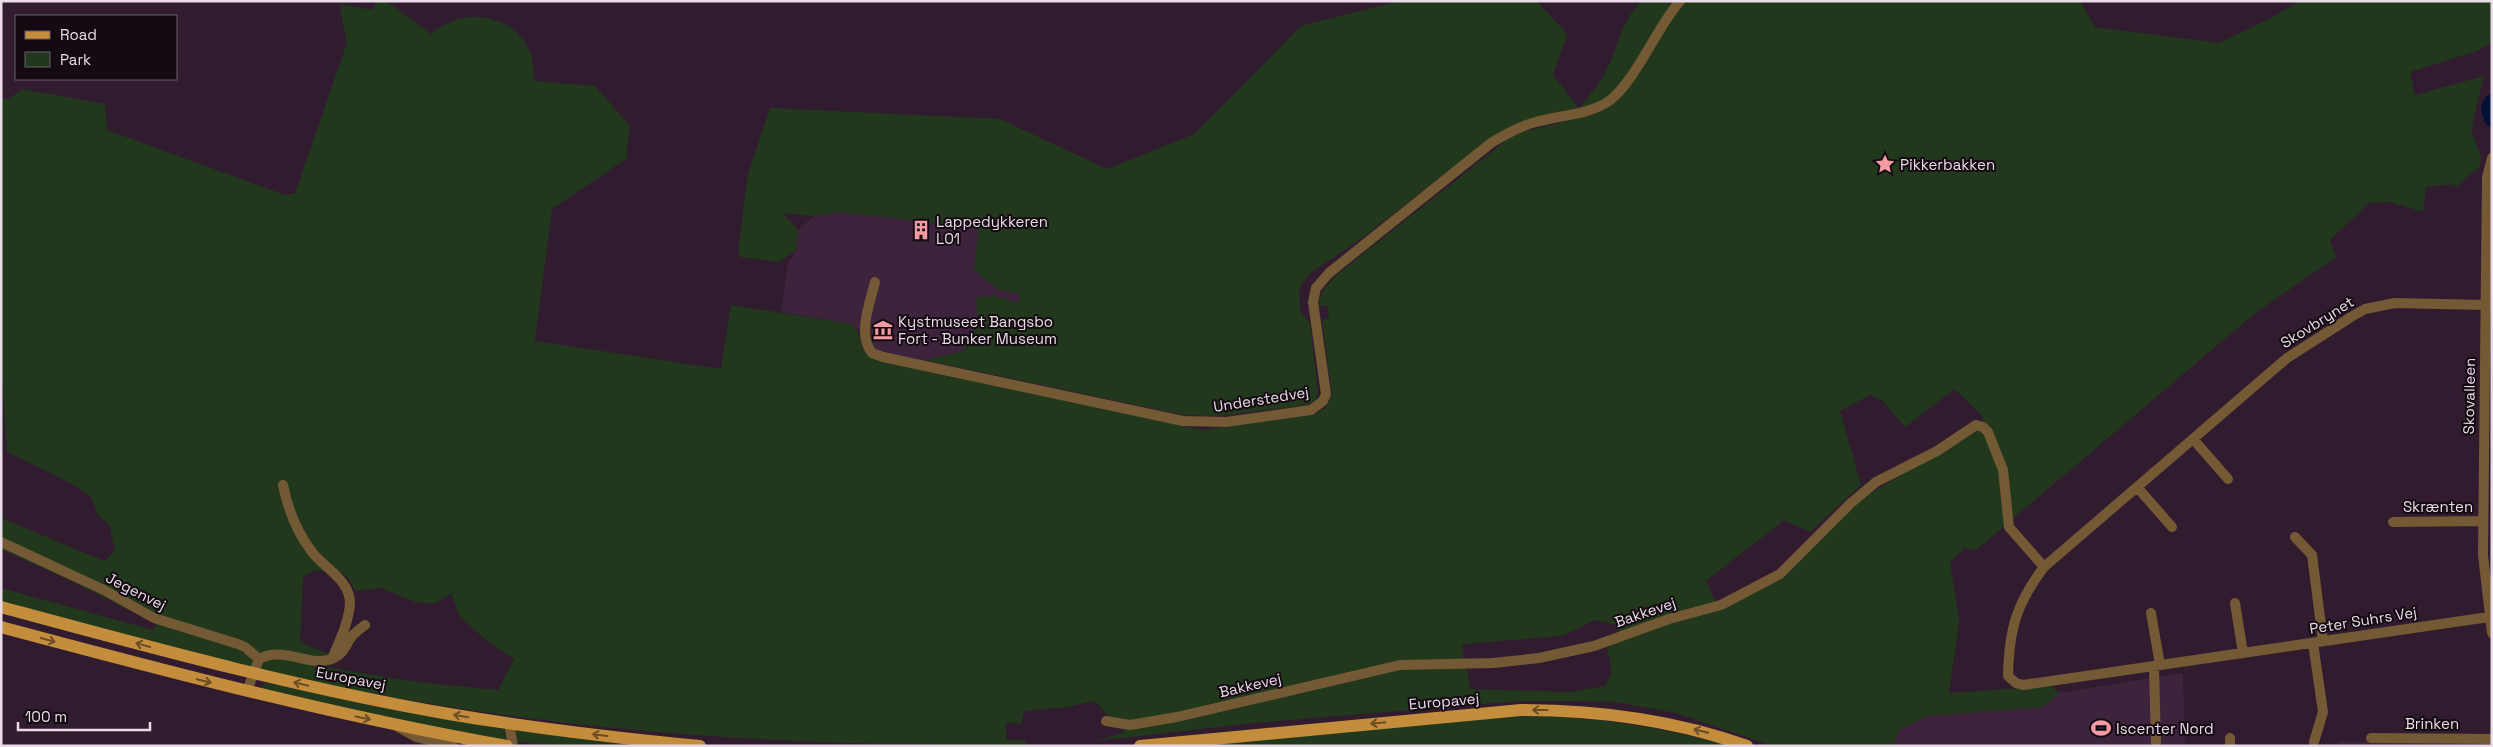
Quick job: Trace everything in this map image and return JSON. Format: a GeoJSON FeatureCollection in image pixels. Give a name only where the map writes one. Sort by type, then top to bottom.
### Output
{"type":"FeatureCollection","features":[{"type":"Feature","properties":{"kind":"main road","name":"Europavej"},"geometry":{"type":"LineString","coordinates":[[1,607],[164,651],[307,685],[509,724],[700,746]]}},
{"type":"Feature","properties":{"kind":"main road"},"geometry":{"type":"LineString","coordinates":[[1,627],[247,691],[394,725],[508,746]]}},
{"type":"Feature","properties":{"kind":"main road","name":"Europavej"},"geometry":{"type":"LineString","coordinates":[[1140,746],[1512,711],[1575,710],[1674,724],[1747,746]]}},
{"type":"Feature","properties":{"kind":"street","name":"Understedvej"},"geometry":{"type":"LineString","coordinates":[[875,282],[866,321],[865,338],[872,353],[883,357],[1183,421],[1226,422],[1311,410],[1323,401],[1326,394],[1313,302],[1316,288],[1329,273],[1491,143],[1514,130],[1536,122],[1594,109],[1610,100],[1623,87],[1680,1]]}},
{"type":"Feature","properties":{"kind":"street","name":"Skovalleen"},"geometry":{"type":"LineString","coordinates":[[2492,158],[2487,178],[2485,305],[2487,505],[2483,521],[2484,583],[2492,633]]}},
{"type":"Feature","properties":{"kind":"street","name":"Skovbrynet"},"geometry":{"type":"LineString","coordinates":[[2016,683],[2008,676],[2009,646],[2014,616],[2027,590],[2044,567],[2287,358],[2365,309],[2395,303],[2485,305]]}},
{"type":"Feature","properties":{"kind":"street","name":"Bakkevej"},"geometry":{"type":"LineString","coordinates":[[1106,721],[1130,725],[1177,717],[1400,665],[1493,663],[1539,658],[1594,646],[1669,619],[1721,605],[1780,574],[1851,502],[1876,482],[1937,451],[1976,425],[1983,427],[1988,432],[2003,470],[2010,527],[2044,567]]}},
{"type":"Feature","properties":{"kind":"street"},"geometry":{"type":"LineString","coordinates":[[2193,439],[2228,479]]}},
{"type":"Feature","properties":{"kind":"street"},"geometry":{"type":"LineString","coordinates":[[284,485],[290,517],[312,552],[340,579],[348,592],[350,603],[347,618],[332,659]]}},
{"type":"Feature","properties":{"kind":"street"},"geometry":{"type":"LineString","coordinates":[[2137,487],[2172,527]]}},
{"type":"Feature","properties":{"kind":"street","name":"Skrænten"},"geometry":{"type":"LineString","coordinates":[[2393,522],[2483,521]]}},
{"type":"Feature","properties":{"kind":"street"},"geometry":{"type":"LineString","coordinates":[[2295,537],[2312,555],[2323,712],[2314,742]]}},
{"type":"Feature","properties":{"kind":"street","name":"Jegenvej"},"geometry":{"type":"LineString","coordinates":[[1,542],[104,590],[154,618],[246,647],[259,659]]}},
{"type":"Feature","properties":{"kind":"street"},"geometry":{"type":"LineString","coordinates":[[2234,603],[2243,653]]}},
{"type":"Feature","properties":{"kind":"street"},"geometry":{"type":"LineString","coordinates":[[2151,612],[2157,665],[2156,746]]}},
{"type":"Feature","properties":{"kind":"street","name":"Peter Suhrs Vej"},"geometry":{"type":"LineString","coordinates":[[2016,683],[2023,685],[2489,617]]}},
{"type":"Feature","properties":{"kind":"street"},"geometry":{"type":"LineString","coordinates":[[247,691],[259,659],[272,653],[323,660],[332,659],[342,653],[352,636],[365,624]]}},
{"type":"Feature","properties":{"kind":"street"},"geometry":{"type":"LineString","coordinates":[[509,724],[513,746]]}},
{"type":"Feature","properties":{"kind":"street"},"geometry":{"type":"LineString","coordinates":[[394,725],[416,738],[453,746]]}},
{"type":"Feature","properties":{"kind":"street","name":"Brinken"},"geometry":{"type":"LineString","coordinates":[[2371,738],[2492,739]]}},
{"type":"Feature","properties":{"kind":"shaded area"},"geometry":{"type":"Polygon","coordinates":[[[841,212],[979,228],[975,261],[998,289],[1020,294],[1019,303],[994,296],[978,319],[964,351],[924,360],[921,371],[868,358],[863,352],[859,331],[852,324],[781,312],[788,263],[796,250],[798,230],[814,216],[841,212]]]}},
{"type":"Feature","properties":{"kind":"shaded area"},"geometry":{"type":"Polygon","coordinates":[[[2183,673],[2185,746],[1893,746],[1900,729],[1927,716],[2043,707],[2059,693],[2183,673]]]}},
{"type":"Feature","properties":{"kind":"shaded area"},"geometry":{"type":"Polygon","coordinates":[[[2339,741],[2492,745],[2492,746],[2339,746],[2339,741]]]}},
{"type":"Feature","properties":{"kind":"green space"},"geometry":{"type":"Polygon","coordinates":[[[376,1],[386,1],[431,34],[444,25],[458,19],[488,18],[502,23],[515,31],[525,43],[532,58],[534,81],[595,86],[630,126],[626,155],[629,157],[552,209],[535,341],[721,369],[731,305],[852,324],[860,336],[862,346],[867,355],[883,362],[1203,430],[1310,415],[1324,408],[1332,394],[1322,320],[1329,318],[1327,305],[1319,306],[1319,302],[1321,294],[1329,283],[1334,277],[1514,134],[1592,115],[1579,108],[1604,75],[1630,15],[1642,1],[2080,1],[2095,27],[2219,43],[2273,17],[2299,1],[2492,1],[2492,42],[2477,51],[2410,72],[2415,95],[2484,76],[2471,130],[2481,157],[2480,166],[2457,186],[2451,184],[2426,187],[2423,212],[2391,202],[2369,203],[2330,240],[2336,257],[2254,314],[1976,550],[1964,548],[1950,562],[1959,620],[1949,693],[2051,686],[2059,693],[2043,707],[1927,716],[1900,729],[1893,746],[1773,746],[1676,713],[1616,702],[1576,701],[1521,701],[1253,723],[1096,741],[1122,733],[1130,721],[1109,717],[1099,705],[1092,701],[1068,707],[1024,711],[1021,724],[1006,722],[1006,740],[1025,740],[1026,745],[930,745],[738,738],[642,731],[452,707],[358,691],[264,671],[1,601],[1,588],[153,630],[156,624],[71,581],[1,549],[1,518],[104,561],[115,551],[109,524],[99,516],[92,500],[84,491],[7,452],[1,361],[1,97],[8,100],[22,89],[105,104],[107,130],[285,195],[295,193],[347,43],[339,4],[373,10],[376,1]],[[1955,389],[1905,427],[1883,401],[1870,395],[1840,411],[1861,485],[1810,532],[1784,520],[1706,581],[1719,609],[1784,578],[1853,504],[1976,429],[1981,430],[1983,417],[1955,389]],[[313,571],[303,577],[300,642],[329,654],[326,667],[416,682],[498,690],[514,659],[486,640],[459,616],[451,593],[434,604],[416,602],[380,588],[355,591],[348,577],[339,572],[313,571]],[[1595,620],[1562,636],[1462,644],[1470,689],[1570,692],[1605,686],[1612,672],[1607,647],[1619,633],[1616,625],[1595,620]]]}},
{"type":"Feature","properties":{"kind":"green space"},"geometry":{"type":"Polygon","coordinates":[[[1401,1],[1537,1],[1567,34],[1553,75],[1579,108],[1536,118],[1490,138],[1361,239],[1309,274],[1299,288],[1300,311],[1310,323],[1318,394],[1315,401],[1308,405],[1218,416],[1184,415],[924,360],[964,351],[978,319],[976,298],[994,296],[1019,303],[1020,294],[998,289],[974,270],[979,228],[841,212],[814,216],[783,213],[798,230],[796,250],[779,262],[741,257],[738,252],[748,174],[770,108],[1000,119],[1107,169],[1194,134],[1301,26],[1401,1]]]}},
{"type":"Feature","properties":{"kind":"green space"},"geometry":{"type":"Polygon","coordinates":[[[268,683],[386,708],[504,729],[506,740],[386,718],[266,692],[262,688],[263,684],[268,683]]]}},
{"type":"Feature","properties":{"kind":"green space"},"geometry":{"type":"Polygon","coordinates":[[[1530,716],[1607,721],[1681,734],[1731,746],[1203,746],[1484,718],[1530,716]]]}},
{"type":"Feature","properties":{"kind":"green space"},"geometry":{"type":"Polygon","coordinates":[[[515,730],[634,746],[546,746],[517,741],[515,730]]]}},
{"type":"Feature","properties":{"kind":"waterway"},"geometry":{"type":"LineString","coordinates":[[2492,102],[2489,109],[2492,119]]}},
{"type":"Feature","properties":{"kind":"place","name":"Pikkerbakken"},"geometry":{"type":"Point","coordinates":[1885,164]}},
{"type":"Feature","properties":{"kind":"place","name":"Lappedykkeren L01"},"geometry":{"type":"Point","coordinates":[921,230]}},
{"type":"Feature","properties":{"kind":"place","name":"Kystmuseet Bangsbo Fort - Bunker Museum"},"geometry":{"type":"Point","coordinates":[883,330]}},
{"type":"Feature","properties":{"kind":"place","name":"Iscenter Nord"},"geometry":{"type":"Point","coordinates":[2101,728]}}]}
